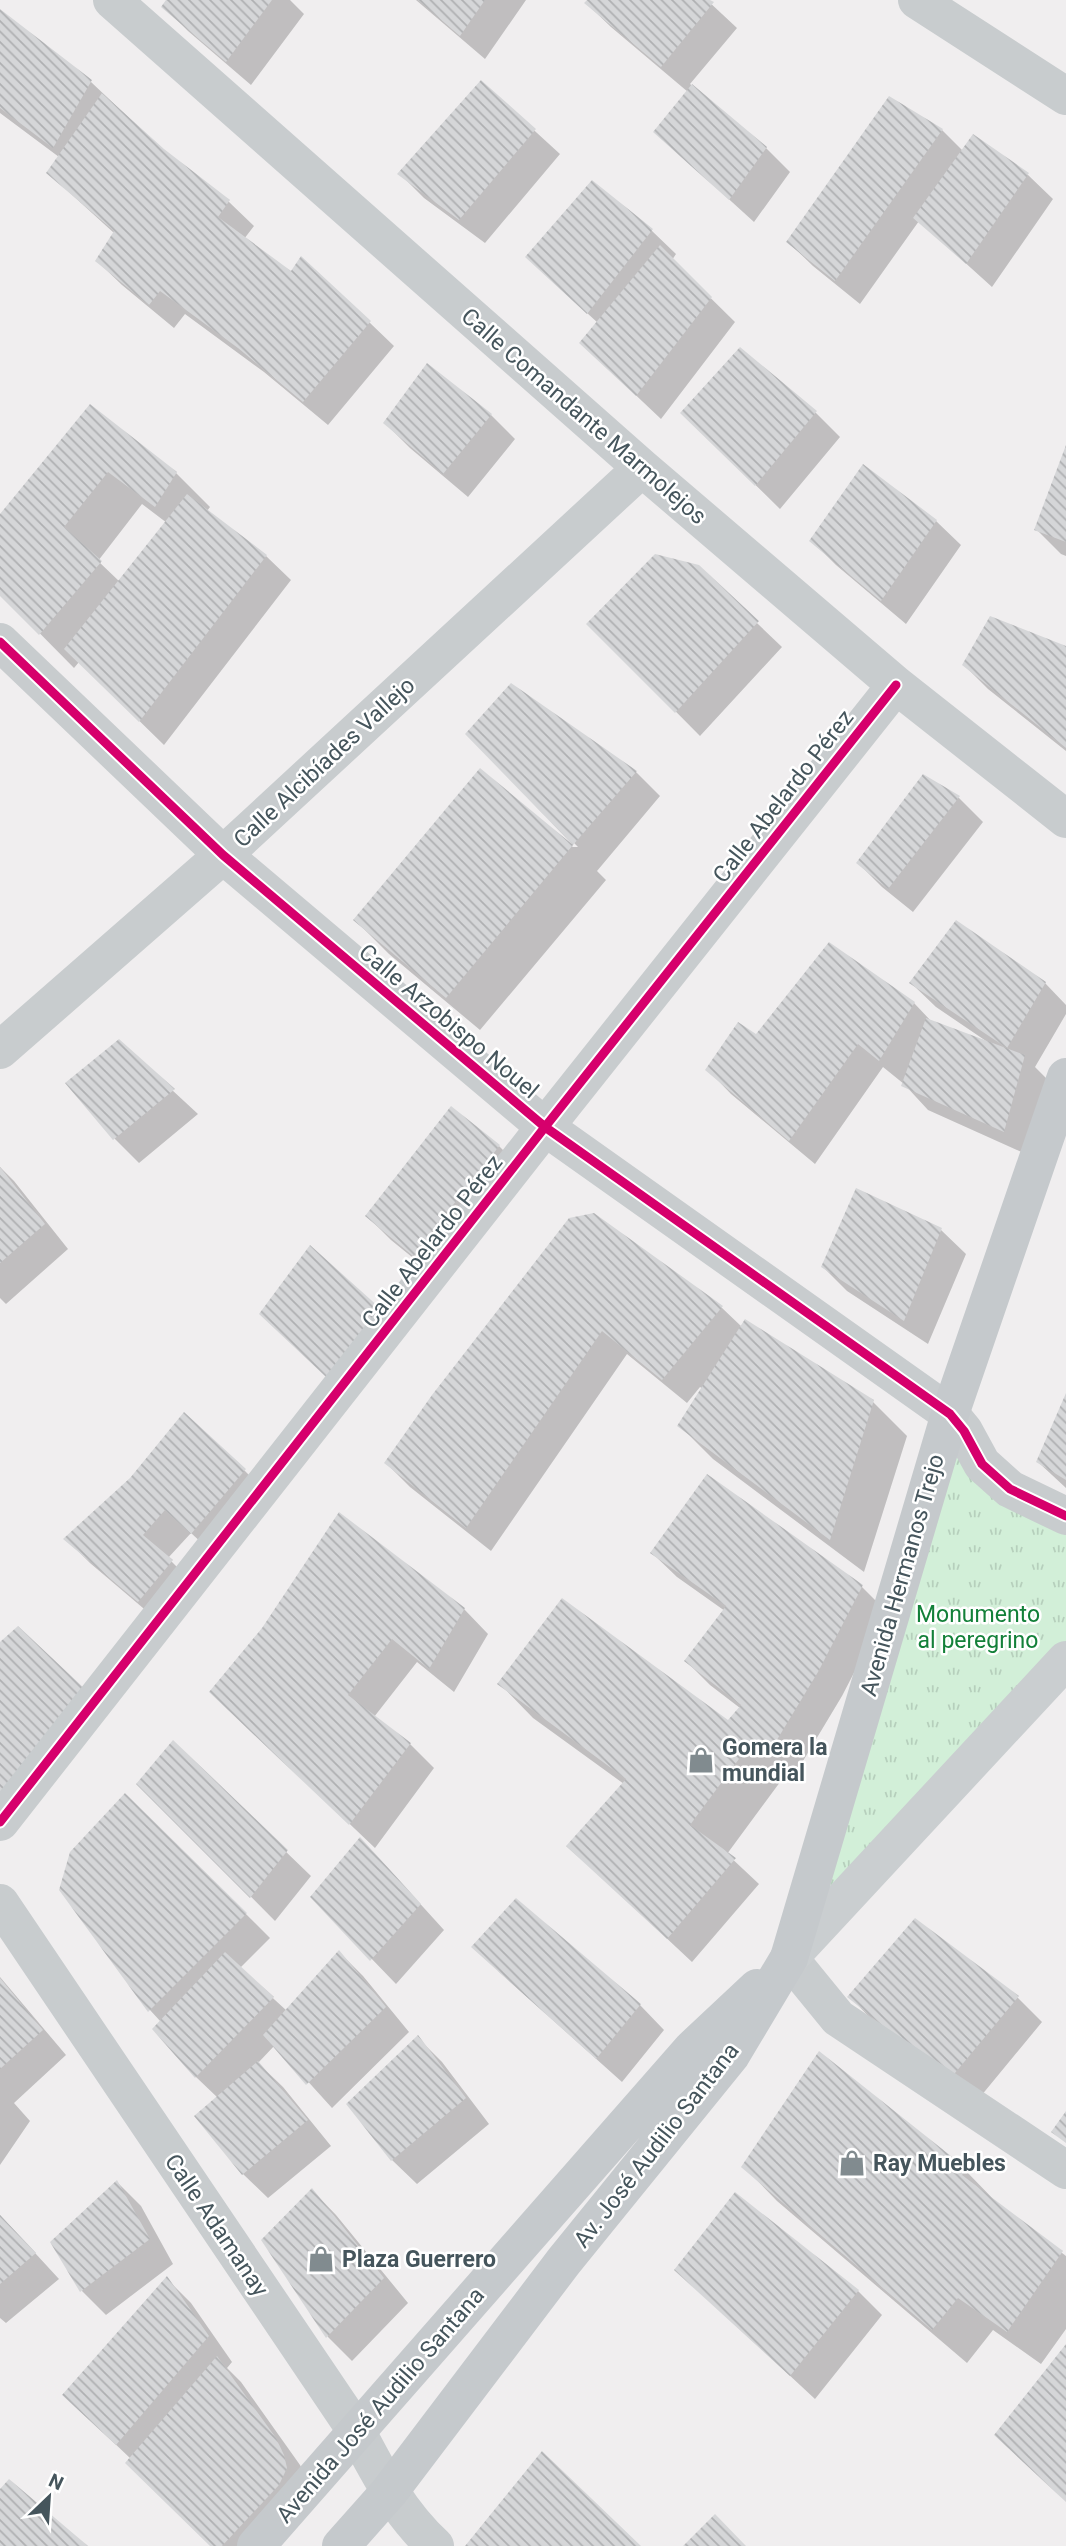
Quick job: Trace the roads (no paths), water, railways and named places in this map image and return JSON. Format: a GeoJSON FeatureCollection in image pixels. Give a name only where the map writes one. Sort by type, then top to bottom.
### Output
{"type":"FeatureCollection","features":[{"type":"Feature","properties":{"kind":"main road","name":"Avenida Hermanos Trejo"},"geometry":{"type":"LineString","coordinates":[[789,1958],[950,1414],[1066,1077]]}},
{"type":"Feature","properties":{"kind":"main road","name":"Av. José Audilio Santana"},"geometry":{"type":"LineString","coordinates":[[341,2546],[390,2492],[564,2261],[731,2055],[789,1958],[1066,1660]]}},
{"type":"Feature","properties":{"kind":"main road","name":"Avenida José Audilio Santana"},"geometry":{"type":"LineString","coordinates":[[256,2546],[692,2049],[789,1958]]}},
{"type":"Feature","properties":{"kind":"street","name":"Calle Comandante Marmolejos"},"geometry":{"type":"LineString","coordinates":[[112,0],[642,468],[896,685],[1066,819]]}},
{"type":"Feature","properties":{"kind":"street"},"geometry":{"type":"LineString","coordinates":[[918,0],[1066,96]]}},
{"type":"Feature","properties":{"kind":"street","name":"Calle Alcibíades Vallejo"},"geometry":{"type":"LineString","coordinates":[[0,1050],[223,855],[642,468]]}},
{"type":"Feature","properties":{"kind":"street","name":"Calle Arzobispo Nouel"},"geometry":{"type":"LineString","coordinates":[[0,642],[223,855],[545,1127],[950,1414],[964,1431],[982,1464],[1010,1489],[1066,1516]]}},
{"type":"Feature","properties":{"kind":"street","name":"Calle Abelardo Pérez"},"geometry":{"type":"LineString","coordinates":[[0,1822],[545,1127],[896,685]]}},
{"type":"Feature","properties":{"kind":"street","name":"Calle Adamanay"},"geometry":{"type":"LineString","coordinates":[[0,1903],[357,2432],[406,2516],[435,2546]]}},
{"type":"Feature","properties":{"kind":"street"},"geometry":{"type":"LineString","coordinates":[[789,1958],[838,2018],[1066,2170]]}},
{"type":"Feature","properties":{"kind":"place","name":"Gomera la mundial"},"geometry":{"type":"Point","coordinates":[701,1760]}},
{"type":"Feature","properties":{"kind":"place","name":"Ray Muebles"},"geometry":{"type":"Point","coordinates":[852,2163]}},
{"type":"Feature","properties":{"kind":"place","name":"Plaza Guerrero"},"geometry":{"type":"Point","coordinates":[321,2259]}},
{"type":"Feature","properties":{"kind":"park label","name":"Monumento al peregrino"},"geometry":{"type":"Point","coordinates":[978,1627]}}]}
